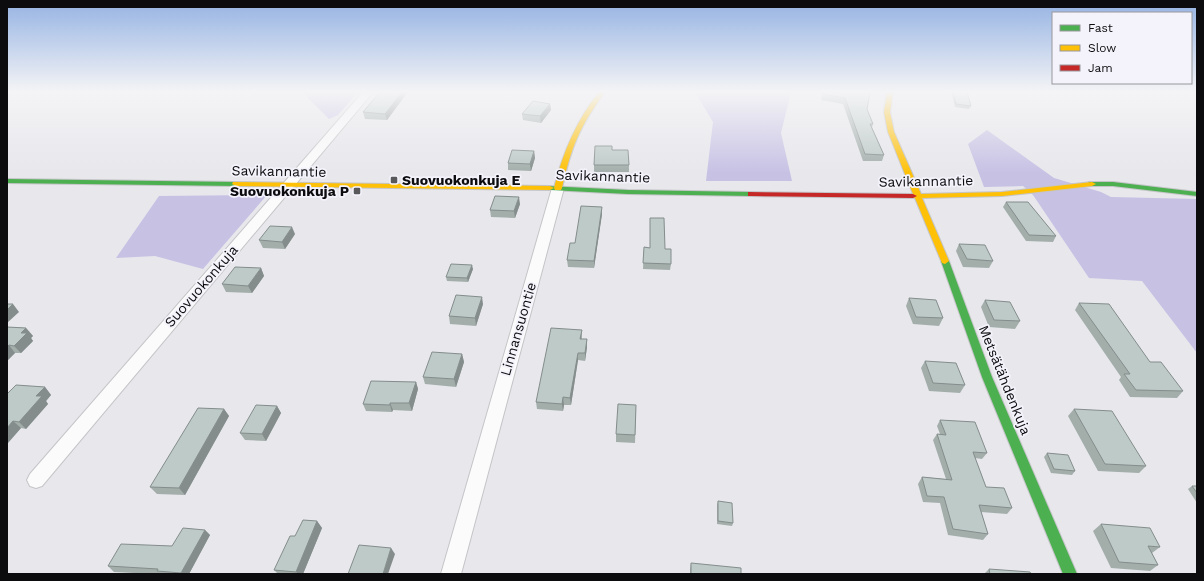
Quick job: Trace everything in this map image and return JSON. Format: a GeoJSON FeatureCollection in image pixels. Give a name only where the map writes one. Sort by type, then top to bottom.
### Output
{"type":"FeatureCollection","features":[{"type":"Feature","properties":{"kind":"street","name":"Suovuokonkuja"},"geometry":{"type":"LineString","coordinates":[[36,480],[345,119]]}},
{"type":"Feature","properties":{"kind":"street","name":"Linnansuontie"},"geometry":{"type":"LineString","coordinates":[[451,574],[573,132],[581,119]]}},
{"type":"Feature","properties":{"kind":"street","name":"Metsätähdenkuja"},"geometry":{"type":"LineString","coordinates":[[888,119],[891,132],[916,196],[950,273],[987,377],[1070,574]]}},
{"type":"Feature","properties":{"kind":"street","name":"Savikannantie"},"geometry":{"type":"LineString","coordinates":[[7,182],[558,188],[628,192],[916,196],[1002,194],[1081,184],[1138,186],[1197,194]]}},
{"type":"Feature","properties":{"kind":"shaded area"},"geometry":{"type":"Polygon","coordinates":[[[711,119],[784,119],[781,133],[792,181],[706,181],[713,122],[711,119]]]}},
{"type":"Feature","properties":{"kind":"shaded area"},"geometry":{"type":"Polygon","coordinates":[[[987,130],[1054,178],[1101,192],[1111,197],[1197,199],[1197,353],[1142,281],[1089,278],[1033,195],[1023,186],[984,187],[968,144],[987,130]]]}},
{"type":"Feature","properties":{"kind":"shaded area"},"geometry":{"type":"Polygon","coordinates":[[[267,195],[203,269],[155,256],[116,258],[159,196],[267,195]]]}},
{"type":"Feature","properties":{"kind":"building"},"geometry":{"type":"Polygon","coordinates":[[[853,119],[871,119],[873,124],[870,124],[884,155],[865,154],[853,119]]]}},
{"type":"Feature","properties":{"kind":"building"},"geometry":{"type":"Polygon","coordinates":[[[595,146],[612,146],[612,150],[628,150],[629,165],[594,165],[595,146]]]}},
{"type":"Feature","properties":{"kind":"building"},"geometry":{"type":"Polygon","coordinates":[[[512,150],[534,151],[530,164],[508,163],[512,150]]]}},
{"type":"Feature","properties":{"kind":"building"},"geometry":{"type":"Polygon","coordinates":[[[495,196],[519,197],[514,211],[490,210],[495,196]]]}},
{"type":"Feature","properties":{"kind":"building"},"geometry":{"type":"Polygon","coordinates":[[[1006,202],[1028,202],[1056,236],[1029,235],[1006,202]]]}},
{"type":"Feature","properties":{"kind":"building"},"geometry":{"type":"Polygon","coordinates":[[[581,206],[602,207],[594,261],[567,260],[570,243],[575,243],[581,206]]]}},
{"type":"Feature","properties":{"kind":"building"},"geometry":{"type":"Polygon","coordinates":[[[650,218],[664,218],[665,249],[671,249],[671,264],[643,263],[644,247],[650,248],[650,218]]]}},
{"type":"Feature","properties":{"kind":"building"},"geometry":{"type":"Polygon","coordinates":[[[270,226],[292,227],[282,242],[259,240],[270,226]]]}},
{"type":"Feature","properties":{"kind":"building"},"geometry":{"type":"Polygon","coordinates":[[[959,244],[985,245],[993,261],[967,259],[959,244]]]}},
{"type":"Feature","properties":{"kind":"building"},"geometry":{"type":"Polygon","coordinates":[[[451,264],[472,265],[467,278],[446,277],[451,264]]]}},
{"type":"Feature","properties":{"kind":"building"},"geometry":{"type":"Polygon","coordinates":[[[235,267],[261,268],[248,286],[222,284],[235,267]]]}},
{"type":"Feature","properties":{"kind":"building"},"geometry":{"type":"Polygon","coordinates":[[[456,295],[482,297],[475,318],[449,316],[456,295]]]}},
{"type":"Feature","properties":{"kind":"building"},"geometry":{"type":"Polygon","coordinates":[[[909,298],[936,300],[943,318],[916,317],[909,298]]]}},
{"type":"Feature","properties":{"kind":"building"},"geometry":{"type":"Polygon","coordinates":[[[985,300],[1010,302],[1020,321],[994,320],[985,300]]]}},
{"type":"Feature","properties":{"kind":"building"},"geometry":{"type":"Polygon","coordinates":[[[1079,303],[1109,304],[1150,362],[1161,362],[1183,391],[1136,390],[1124,374],[1130,374],[1079,303]]]}},
{"type":"Feature","properties":{"kind":"building"},"geometry":{"type":"Polygon","coordinates":[[[7,304],[13,304],[7,310],[7,304]]]}},
{"type":"Feature","properties":{"kind":"building"},"geometry":{"type":"Polygon","coordinates":[[[7,327],[26,328],[21,333],[27,333],[14,346],[9,345],[7,347],[7,327]]]}},
{"type":"Feature","properties":{"kind":"building"},"geometry":{"type":"Polygon","coordinates":[[[551,328],[582,330],[580,339],[587,339],[585,353],[578,353],[570,398],[563,397],[562,404],[536,402],[551,328]]]}},
{"type":"Feature","properties":{"kind":"building"},"geometry":{"type":"Polygon","coordinates":[[[432,352],[462,354],[454,379],[423,377],[432,352]]]}},
{"type":"Feature","properties":{"kind":"building"},"geometry":{"type":"Polygon","coordinates":[[[925,361],[956,363],[965,385],[933,383],[925,361]]]}},
{"type":"Feature","properties":{"kind":"building"},"geometry":{"type":"Polygon","coordinates":[[[371,381],[416,382],[409,403],[390,403],[390,405],[363,404],[371,381]]]}},
{"type":"Feature","properties":{"kind":"building"},"geometry":{"type":"Polygon","coordinates":[[[16,385],[45,387],[36,396],[42,396],[19,422],[13,421],[7,428],[7,394],[16,385]]]}},
{"type":"Feature","properties":{"kind":"building"},"geometry":{"type":"Polygon","coordinates":[[[618,404],[636,405],[635,435],[616,434],[618,404]]]}},
{"type":"Feature","properties":{"kind":"building"},"geometry":{"type":"Polygon","coordinates":[[[256,405],[277,406],[262,434],[240,433],[256,405]]]}},
{"type":"Feature","properties":{"kind":"building"},"geometry":{"type":"Polygon","coordinates":[[[198,408],[224,409],[179,488],[150,487],[198,408]]]}},
{"type":"Feature","properties":{"kind":"building"},"geometry":{"type":"Polygon","coordinates":[[[1074,409],[1112,411],[1146,466],[1105,464],[1074,409]]]}},
{"type":"Feature","properties":{"kind":"building"},"geometry":{"type":"Polygon","coordinates":[[[940,420],[975,422],[987,453],[973,452],[986,487],[1004,488],[1012,508],[979,505],[988,534],[953,529],[944,497],[927,496],[922,477],[952,480],[937,434],[946,435],[940,420]]]}},
{"type":"Feature","properties":{"kind":"building"},"geometry":{"type":"Polygon","coordinates":[[[1047,453],[1068,455],[1075,471],[1054,469],[1047,453]]]}},
{"type":"Feature","properties":{"kind":"building"},"geometry":{"type":"Polygon","coordinates":[[[1192,486],[1197,486],[1197,493],[1192,486]]]}},
{"type":"Feature","properties":{"kind":"building"},"geometry":{"type":"Polygon","coordinates":[[[718,501],[732,503],[733,523],[718,521],[718,501]]]}},
{"type":"Feature","properties":{"kind":"building"},"geometry":{"type":"Polygon","coordinates":[[[303,520],[317,521],[296,572],[274,570],[290,536],[295,536],[303,520]]]}},
{"type":"Feature","properties":{"kind":"building"},"geometry":{"type":"Polygon","coordinates":[[[1101,524],[1150,528],[1160,547],[1148,546],[1158,565],[1119,562],[1101,524]]]}},
{"type":"Feature","properties":{"kind":"building"},"geometry":{"type":"Polygon","coordinates":[[[183,528],[205,530],[181,573],[157,571],[158,569],[108,566],[121,544],[172,546],[183,528]]]}},
{"type":"Feature","properties":{"kind":"building"},"geometry":{"type":"Polygon","coordinates":[[[359,545],[391,548],[383,574],[348,574],[359,545]]]}},
{"type":"Feature","properties":{"kind":"building"},"geometry":{"type":"Polygon","coordinates":[[[691,563],[741,568],[741,574],[691,574],[691,563]]]}},
{"type":"Feature","properties":{"kind":"building"},"geometry":{"type":"Polygon","coordinates":[[[989,569],[1030,572],[1031,574],[990,574],[989,569]]]}},
{"type":"Feature","properties":{"kind":"traffic: fast"},"geometry":{"type":"LineString","coordinates":[[7,181],[236,184]]}},
{"type":"Feature","properties":{"kind":"traffic: fast"},"geometry":{"type":"LineString","coordinates":[[1092,184],[1113,184],[1197,194]]}},
{"type":"Feature","properties":{"kind":"traffic: fast"},"geometry":{"type":"LineString","coordinates":[[550,188],[628,192],[751,194]]}},
{"type":"Feature","properties":{"kind":"traffic: fast"},"geometry":{"type":"LineString","coordinates":[[945,261],[987,377],[1070,574]]}},
{"type":"Feature","properties":{"kind":"traffic: slow"},"geometry":{"type":"LineString","coordinates":[[558,188],[569,149],[583,119]]}},
{"type":"Feature","properties":{"kind":"traffic: slow"},"geometry":{"type":"LineString","coordinates":[[888,119],[891,132],[945,261]]}},
{"type":"Feature","properties":{"kind":"traffic: slow"},"geometry":{"type":"LineString","coordinates":[[236,184],[550,188]]}},
{"type":"Feature","properties":{"kind":"traffic: slow"},"geometry":{"type":"LineString","coordinates":[[913,196],[1002,194],[1092,184]]}},
{"type":"Feature","properties":{"kind":"traffic: jam"},"geometry":{"type":"LineString","coordinates":[[751,194],[913,196]]}},
{"type":"Feature","properties":{"kind":"place","name":"Suovuokonkuja E"},"geometry":{"type":"Point","coordinates":[394,180]}},
{"type":"Feature","properties":{"kind":"place","name":"Suovuokonkuja P"},"geometry":{"type":"Point","coordinates":[357,191]}}]}
